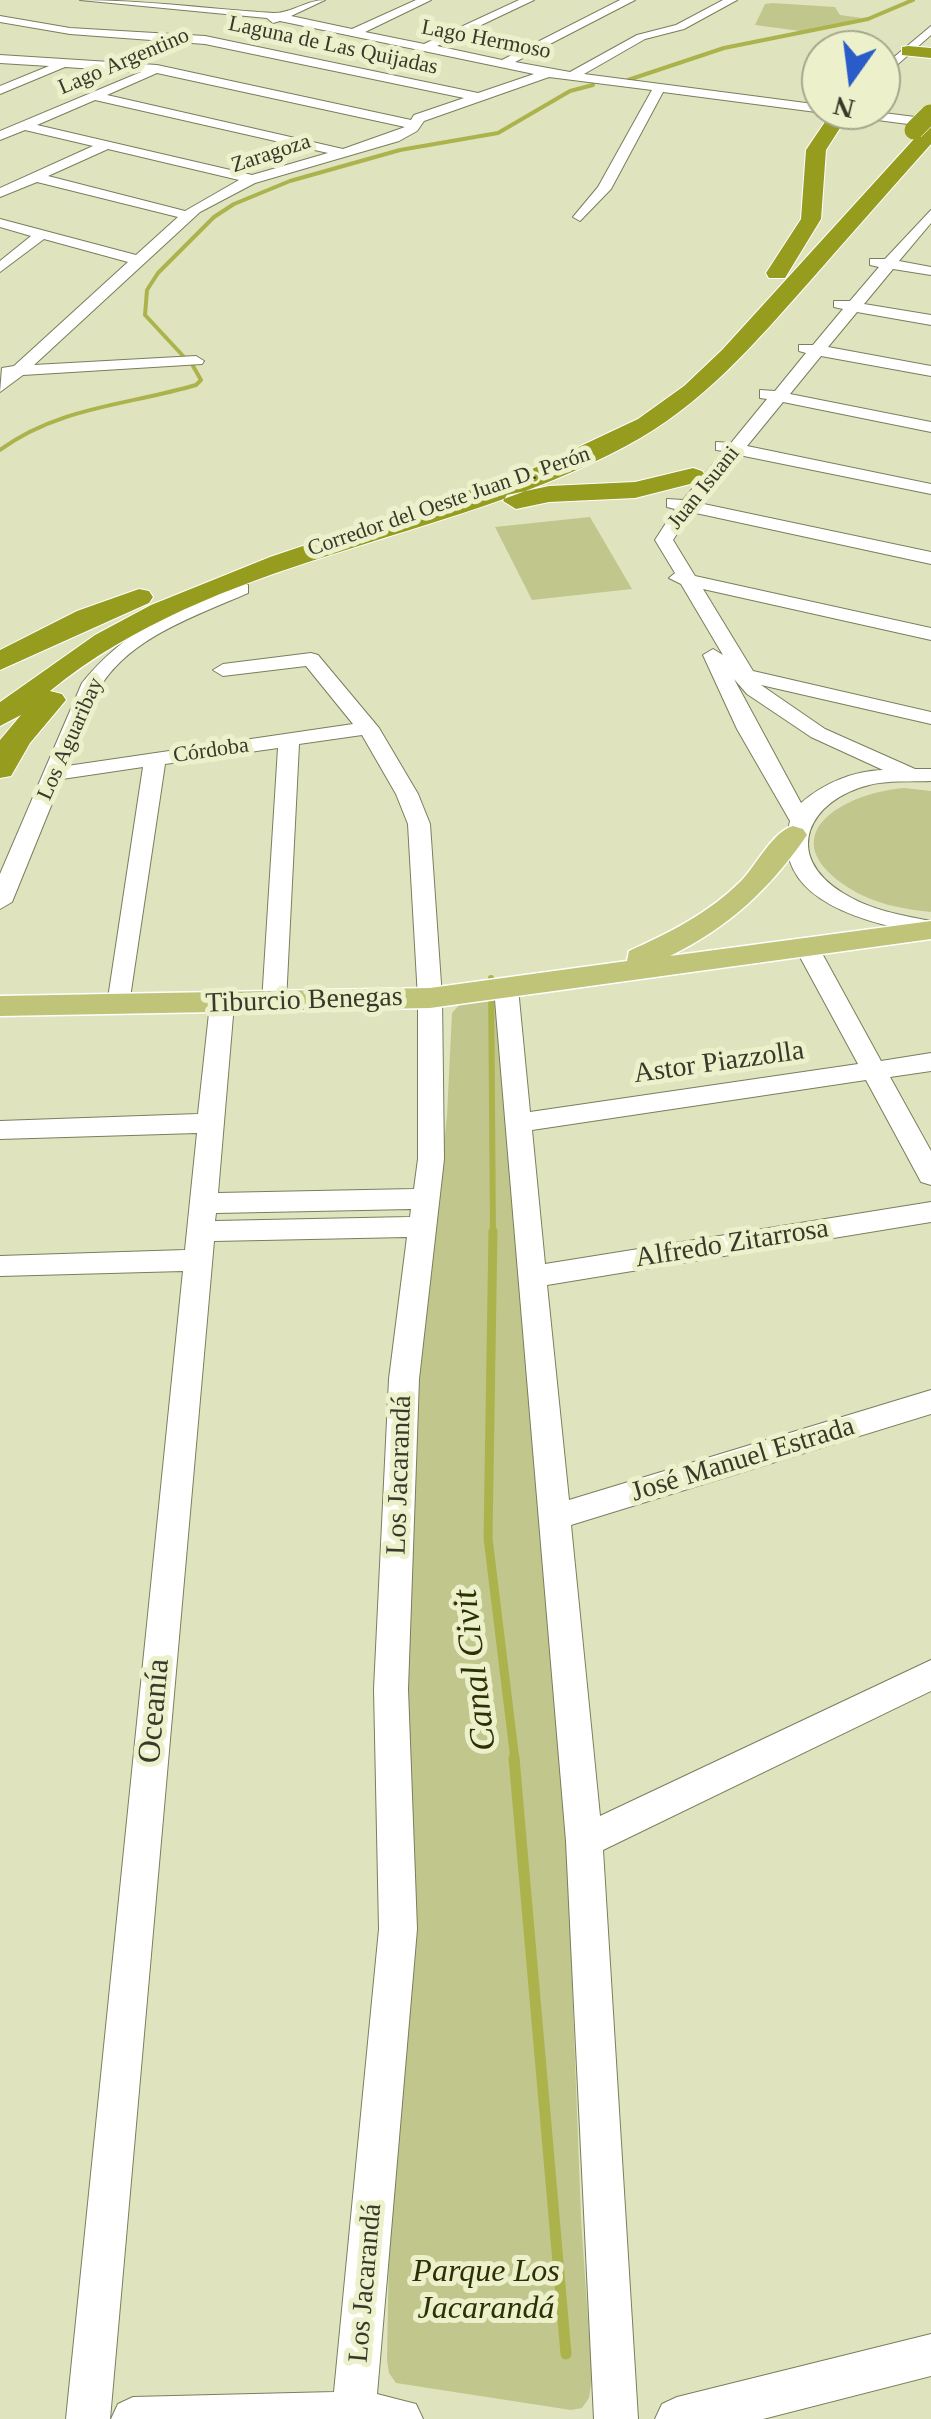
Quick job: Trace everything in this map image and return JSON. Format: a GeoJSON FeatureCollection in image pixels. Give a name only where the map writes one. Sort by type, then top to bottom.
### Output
{"type":"FeatureCollection","features":[{"type":"Feature","properties":{"kind":"highway"},"geometry":{"type":"LineString","coordinates":[[908,50],[931,54]]}},
{"type":"Feature","properties":{"kind":"highway","name":"Corredor del Oeste Juan D. Perón"},"geometry":{"type":"LineString","coordinates":[[0,718],[81,654],[142,618],[286,552],[524,467],[626,421],[690,374],[927,122]]}},
{"type":"Feature","properties":{"kind":"highway","name":"Corredor del Oeste Juan D. Perón"},"geometry":{"type":"LineString","coordinates":[[286,552],[332,544],[573,462],[664,414],[721,368],[927,122]]}},
{"type":"Feature","properties":{"kind":"highway"},"geometry":{"type":"LineString","coordinates":[[773,284],[811,219],[816,150],[829,130]]}},
{"type":"Feature","properties":{"kind":"highway"},"geometry":{"type":"LineString","coordinates":[[332,544],[523,498],[635,490],[706,472]]}},
{"type":"Feature","properties":{"kind":"highway"},"geometry":{"type":"LineString","coordinates":[[599,492],[641,498],[662,521]]}},
{"type":"Feature","properties":{"kind":"highway"},"geometry":{"type":"LineString","coordinates":[[0,660],[87,617],[190,578]]}},
{"type":"Feature","properties":{"kind":"highway","name":"Corredor del Oeste Juan D. Perón"},"geometry":{"type":"LineString","coordinates":[[0,690],[69,640],[190,578],[231,578]]}},
{"type":"Feature","properties":{"kind":"highway"},"geometry":{"type":"LineString","coordinates":[[0,769],[16,739],[73,674],[142,618]]}},
{"type":"Feature","properties":{"kind":"main road","name":"Tiburcio Benegas"},"geometry":{"type":"LineString","coordinates":[[607,973],[710,924],[741,901],[772,867],[795,826]]}},
{"type":"Feature","properties":{"kind":"main road","name":"Tiburcio Benegas"},"geometry":{"type":"LineString","coordinates":[[0,1006],[430,998],[931,929]]}},
{"type":"Feature","properties":{"kind":"street"},"geometry":{"type":"LineString","coordinates":[[188,10],[212,0]]}},
{"type":"Feature","properties":{"kind":"street","name":"Lago Argentino"},"geometry":{"type":"LineString","coordinates":[[0,136],[319,0]]}},
{"type":"Feature","properties":{"kind":"street"},"geometry":{"type":"LineString","coordinates":[[351,34],[425,0]]}},
{"type":"Feature","properties":{"kind":"street"},"geometry":{"type":"LineString","coordinates":[[424,48],[528,0]]}},
{"type":"Feature","properties":{"kind":"street"},"geometry":{"type":"LineString","coordinates":[[502,64],[629,0]]}},
{"type":"Feature","properties":{"kind":"street"},"geometry":{"type":"LineString","coordinates":[[572,76],[641,36],[680,27],[731,0]]}},
{"type":"Feature","properties":{"kind":"street","name":"Lago Hermoso"},"geometry":{"type":"LineString","coordinates":[[95,1],[278,18],[548,73],[801,106]]}},
{"type":"Feature","properties":{"kind":"street","name":"Laguna de Las Quijadas"},"geometry":{"type":"LineString","coordinates":[[0,19],[70,31],[219,43],[479,97]]}},
{"type":"Feature","properties":{"kind":"street"},"geometry":{"type":"LineString","coordinates":[[901,56],[931,29]]}},
{"type":"Feature","properties":{"kind":"street"},"geometry":{"type":"LineString","coordinates":[[0,59],[157,69],[414,125]]}},
{"type":"Feature","properties":{"kind":"street"},"geometry":{"type":"LineString","coordinates":[[0,90],[65,63]]}},
{"type":"Feature","properties":{"kind":"street","name":"Zaragoza"},"geometry":{"type":"LineString","coordinates":[[0,387],[8,371],[186,215],[252,180],[394,138],[419,118],[548,73]]}},
{"type":"Feature","properties":{"kind":"street"},"geometry":{"type":"LineString","coordinates":[[580,217],[592,208],[604,189],[658,88]]}},
{"type":"Feature","properties":{"kind":"street"},"geometry":{"type":"LineString","coordinates":[[95,96],[346,154]]}},
{"type":"Feature","properties":{"kind":"street"},"geometry":{"type":"LineString","coordinates":[[901,119],[927,122]]}},
{"type":"Feature","properties":{"kind":"street"},"geometry":{"type":"LineString","coordinates":[[25,126],[252,180]]}},
{"type":"Feature","properties":{"kind":"street"},"geometry":{"type":"LineString","coordinates":[[0,193],[106,145]]}},
{"type":"Feature","properties":{"kind":"street"},"geometry":{"type":"LineString","coordinates":[[35,177],[186,215]]}},
{"type":"Feature","properties":{"kind":"street","name":"Juan Isuani"},"geometry":{"type":"LineString","coordinates":[[662,521],[885,258],[931,193]]}},
{"type":"Feature","properties":{"kind":"street","name":"Juan Isuani"},"geometry":{"type":"LineString","coordinates":[[885,258],[931,214]]}},
{"type":"Feature","properties":{"kind":"street"},"geometry":{"type":"LineString","coordinates":[[0,223],[138,260]]}},
{"type":"Feature","properties":{"kind":"street"},"geometry":{"type":"LineString","coordinates":[[0,268],[42,234]]}},
{"type":"Feature","properties":{"kind":"street"},"geometry":{"type":"LineString","coordinates":[[885,258],[931,260]]}},
{"type":"Feature","properties":{"kind":"street"},"geometry":{"type":"LineString","coordinates":[[885,258],[931,272]]}},
{"type":"Feature","properties":{"kind":"street"},"geometry":{"type":"LineString","coordinates":[[846,305],[931,320]]}},
{"type":"Feature","properties":{"kind":"street"},"geometry":{"type":"LineString","coordinates":[[809,348],[931,371]]}},
{"type":"Feature","properties":{"kind":"street"},"geometry":{"type":"LineString","coordinates":[[8,371],[196,361]]}},
{"type":"Feature","properties":{"kind":"street"},"geometry":{"type":"LineString","coordinates":[[770,395],[931,427]]}},
{"type":"Feature","properties":{"kind":"street"},"geometry":{"type":"LineString","coordinates":[[727,447],[931,489]]}},
{"type":"Feature","properties":{"kind":"street","name":"Juan Isuani"},"geometry":{"type":"LineString","coordinates":[[662,521],[727,447]]}},
{"type":"Feature","properties":{"kind":"street"},"geometry":{"type":"LineString","coordinates":[[662,521],[931,558]]}},
{"type":"Feature","properties":{"kind":"street","name":"Juan Isuani"},"geometry":{"type":"LineString","coordinates":[[662,521],[668,529],[664,540],[676,578],[734,674],[748,730],[795,826],[799,861],[808,875],[834,898],[872,916],[931,929]]}},
{"type":"Feature","properties":{"kind":"street","name":"Juan Isuani"},"geometry":{"type":"LineString","coordinates":[[662,521],[676,578]]}},
{"type":"Feature","properties":{"kind":"street","name":"Los Aguaribay"},"geometry":{"type":"LineString","coordinates":[[0,902],[89,687],[100,671],[231,578]]}},
{"type":"Feature","properties":{"kind":"street"},"geometry":{"type":"LineString","coordinates":[[676,578],[931,634]]}},
{"type":"Feature","properties":{"kind":"street","name":"Los Jacarandá"},"geometry":{"type":"LineString","coordinates":[[223,670],[311,659],[368,728],[407,794],[419,824],[430,998],[426,1213],[404,1378],[392,1688],[398,1929],[354,2416]]}},
{"type":"Feature","properties":{"kind":"street"},"geometry":{"type":"LineString","coordinates":[[734,674],[931,718]]}},
{"type":"Feature","properties":{"kind":"street","name":"Juan Isuani"},"geometry":{"type":"LineString","coordinates":[[734,674],[792,718],[907,773]]}},
{"type":"Feature","properties":{"kind":"street","name":"Córdoba"},"geometry":{"type":"LineString","coordinates":[[54,774],[368,728]]}},
{"type":"Feature","properties":{"kind":"street"},"geometry":{"type":"LineString","coordinates":[[274,1002],[290,740]]}},
{"type":"Feature","properties":{"kind":"street"},"geometry":{"type":"LineString","coordinates":[[119,1006],[155,759]]}},
{"type":"Feature","properties":{"kind":"street"},"geometry":{"type":"LineString","coordinates":[[795,826],[816,798],[841,787],[874,777],[931,775]]}},
{"type":"Feature","properties":{"kind":"street"},"geometry":{"type":"LineString","coordinates":[[806,946],[931,1175]]}},
{"type":"Feature","properties":{"kind":"street"},"geometry":{"type":"LineString","coordinates":[[490,990],[516,1124],[556,1517],[584,1841],[616,2419]]}},
{"type":"Feature","properties":{"kind":"street","name":"Oceanía"},"geometry":{"type":"LineString","coordinates":[[88,2419],[222,1004]]}},
{"type":"Feature","properties":{"kind":"street","name":"Astor Piazzolla"},"geometry":{"type":"LineString","coordinates":[[516,1124],[931,1062]]}},
{"type":"Feature","properties":{"kind":"street"},"geometry":{"type":"LineString","coordinates":[[0,1130],[211,1123]]}},
{"type":"Feature","properties":{"kind":"street","name":"Alfredo Zitarrosa"},"geometry":{"type":"LineString","coordinates":[[533,1276],[931,1212]]}},
{"type":"Feature","properties":{"kind":"street"},"geometry":{"type":"LineString","coordinates":[[0,1266],[200,1231],[426,1213]]}},
{"type":"Feature","properties":{"kind":"street","name":"José Manuel Estrada"},"geometry":{"type":"LineString","coordinates":[[556,1517],[931,1402]]}},
{"type":"Feature","properties":{"kind":"street"},"geometry":{"type":"LineString","coordinates":[[584,1841],[931,1676]]}},
{"type":"Feature","properties":{"kind":"street"},"geometry":{"type":"LineString","coordinates":[[677,2419],[931,2354]]}},
{"type":"Feature","properties":{"kind":"street"},"geometry":{"type":"LineString","coordinates":[[133,2419],[402,2419]]}},
{"type":"Feature","properties":{"kind":"green space"},"geometry":{"type":"Polygon","coordinates":[[[765,4],[835,7],[840,15],[862,18],[801,31],[755,25],[765,4]]]}},
{"type":"Feature","properties":{"kind":"green space"},"geometry":{"type":"Polygon","coordinates":[[[590,517],[632,589],[532,600],[495,527],[590,517]]]}},
{"type":"Feature","properties":{"kind":"green space"},"geometry":{"type":"Polygon","coordinates":[[[904,788],[931,791],[931,912],[889,905],[859,894],[826,869],[815,852],[815,835],[838,808],[904,788]]]}},
{"type":"Feature","properties":{"kind":"green space","name":"Parque Los Jacarandá"},"geometry":{"type":"Polygon","coordinates":[[[488,1001],[496,1007],[566,1822],[581,2218],[592,2378],[589,2398],[582,2408],[571,2410],[396,2383],[387,2360],[389,2247],[413,1847],[407,1639],[418,1387],[447,1115],[452,1013],[460,1004],[488,1001]]]}},
{"type":"Feature","properties":{"kind":"waterway"},"geometry":{"type":"LineString","coordinates":[[628,80],[724,48],[868,19],[913,0]]}},
{"type":"Feature","properties":{"kind":"waterway"},"geometry":{"type":"LineString","coordinates":[[185,358],[145,315],[147,290],[158,273],[214,217],[234,204],[290,181],[400,150],[498,133],[570,91],[593,85]]}},
{"type":"Feature","properties":{"kind":"waterway"},"geometry":{"type":"LineString","coordinates":[[0,450],[70,416],[196,385],[201,380],[193,366]]}},
{"type":"Feature","properties":{"kind":"waterway","name":"Canal Civit"},"geometry":{"type":"LineString","coordinates":[[491,978],[493,1232]]}},
{"type":"Feature","properties":{"kind":"waterway","name":"Canal Civit"},"geometry":{"type":"LineString","coordinates":[[493,1232],[488,1538],[515,1760]]}},
{"type":"Feature","properties":{"kind":"waterway","name":"Canal Civit"},"geometry":{"type":"LineString","coordinates":[[514,1758],[566,2354]]}}]}
